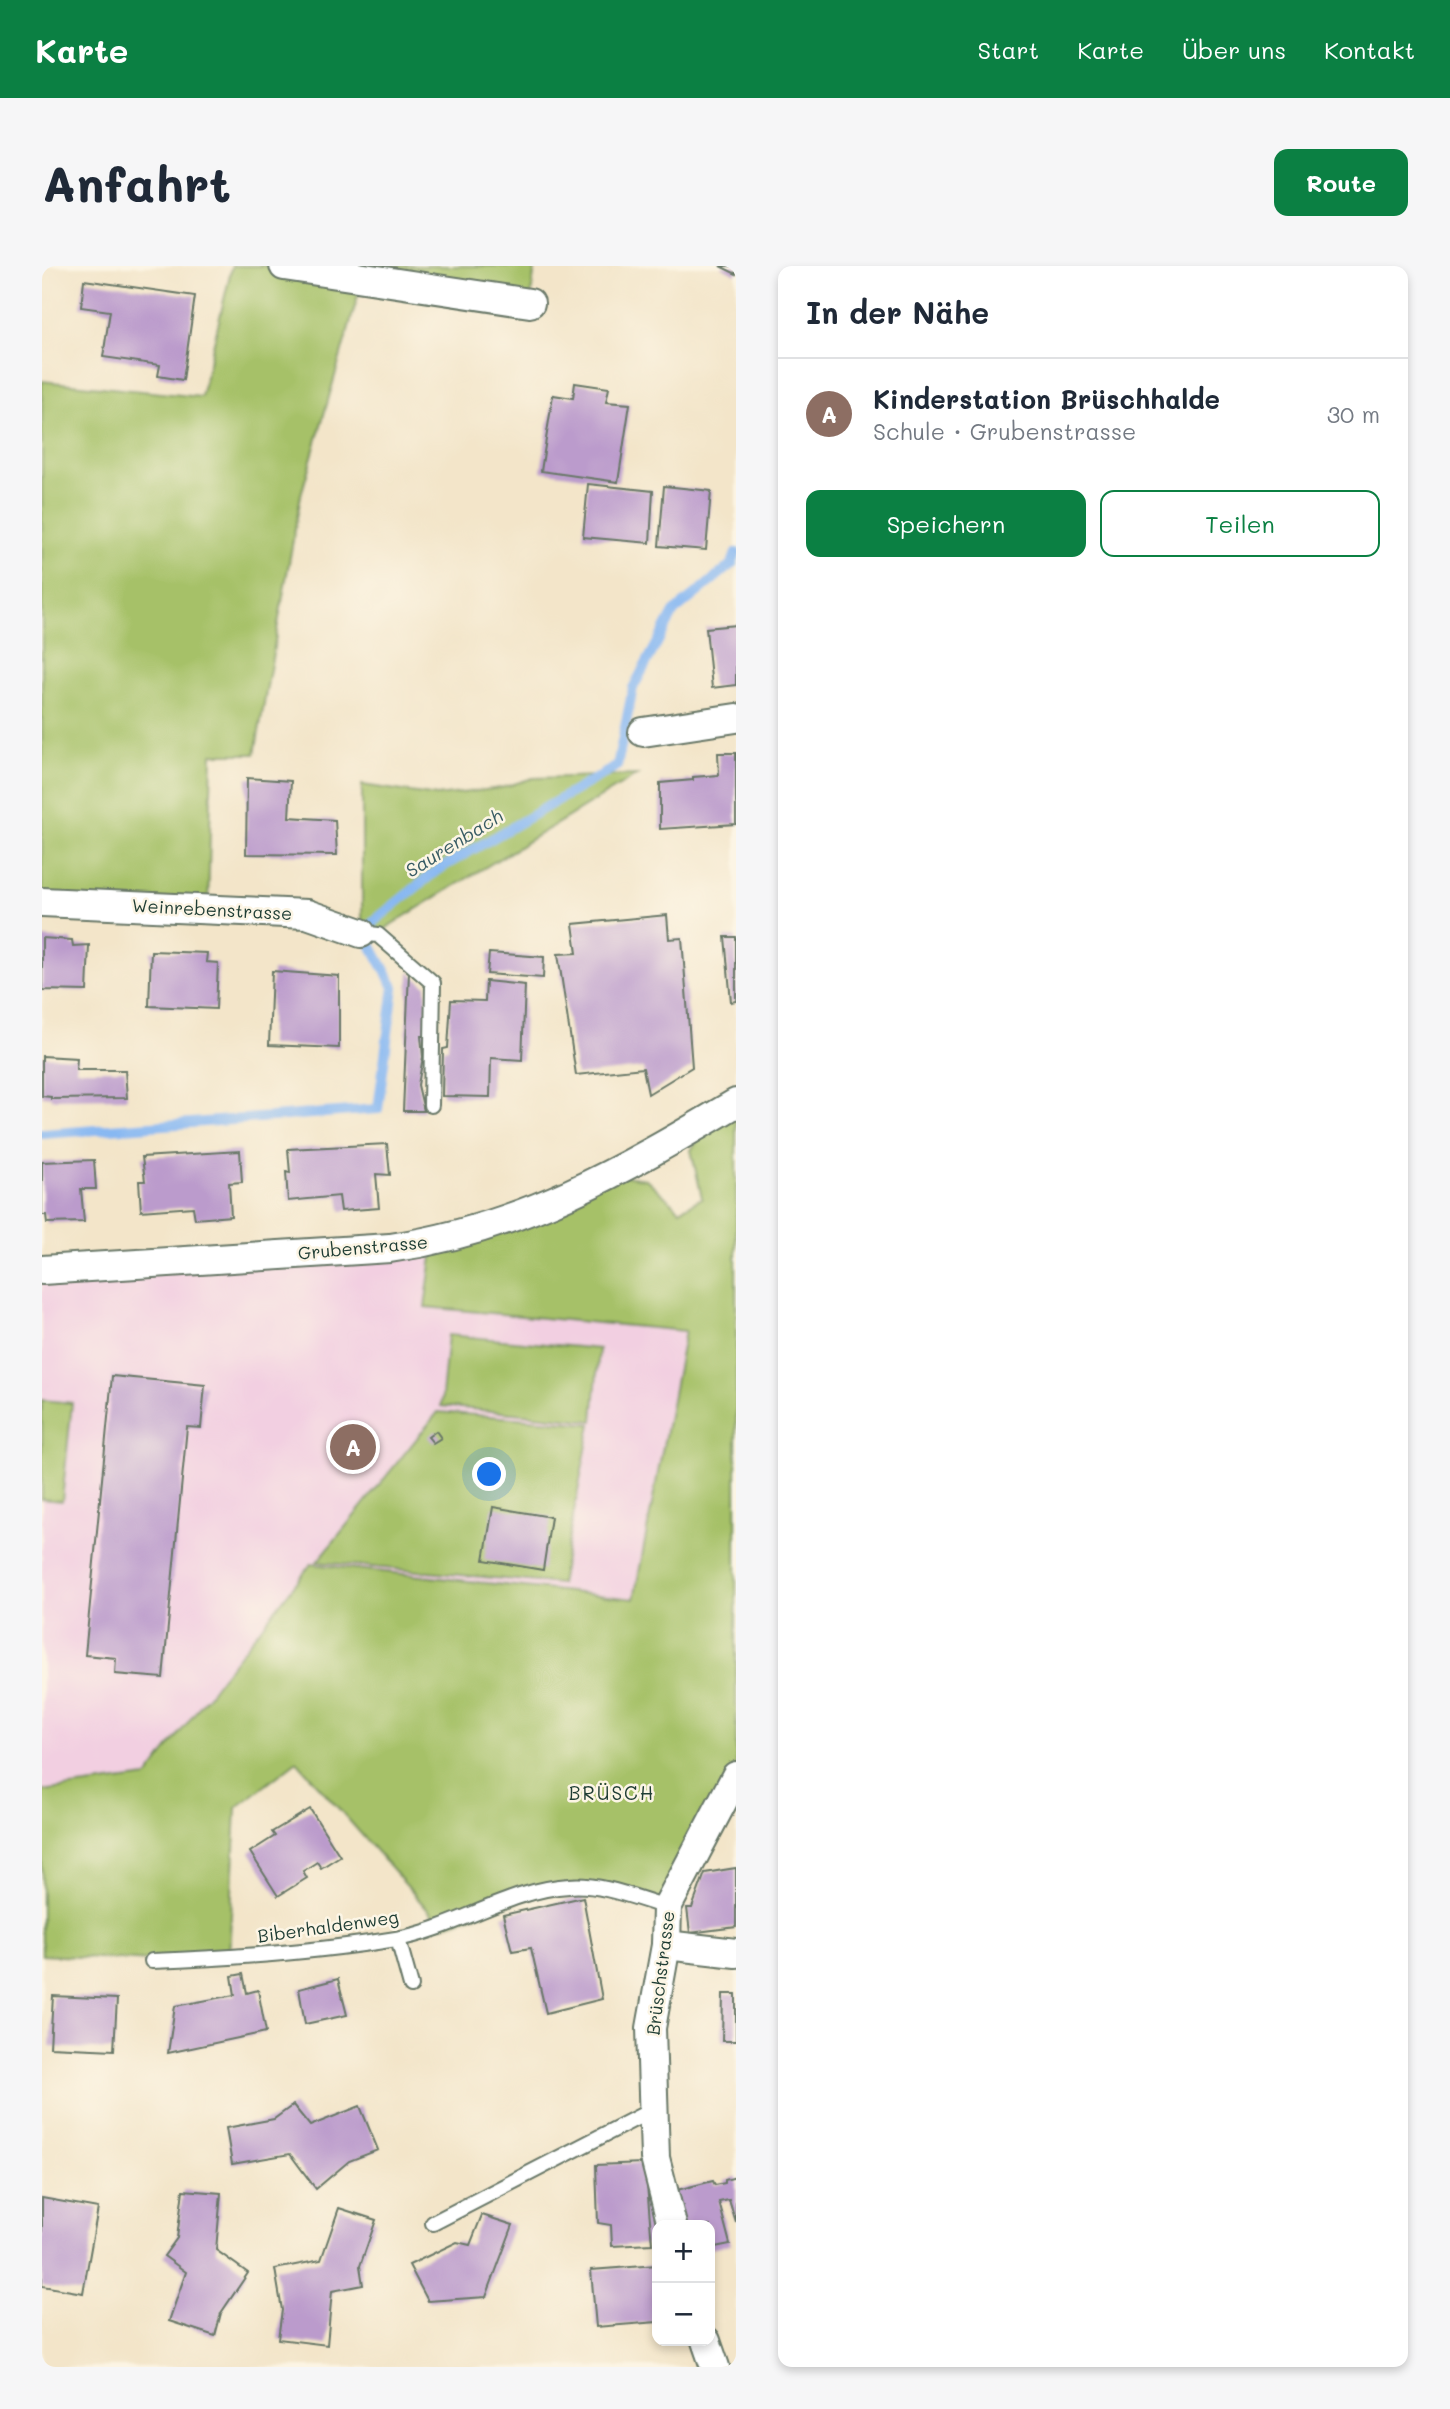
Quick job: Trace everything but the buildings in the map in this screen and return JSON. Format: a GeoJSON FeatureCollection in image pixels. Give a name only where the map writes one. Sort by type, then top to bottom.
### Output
{"type":"FeatureCollection","features":[{"type":"Feature","properties":{"kind":"street"},"geometry":{"type":"LineString","coordinates":[[284,266],[530,303]]}},
{"type":"Feature","properties":{"kind":"street"},"geometry":{"type":"LineString","coordinates":[[643,732],[736,718]]}},
{"type":"Feature","properties":{"kind":"street","name":"Weinrebenstrasse"},"geometry":{"type":"LineString","coordinates":[[42,902],[307,914],[370,934]]}},
{"type":"Feature","properties":{"kind":"street","name":"Grubenstrasse"},"geometry":{"type":"LineString","coordinates":[[42,1270],[390,1248],[433,1242],[541,1208],[655,1151],[736,1103]]}},
{"type":"Feature","properties":{"kind":"street","name":"Brüschstrasse"},"geometry":{"type":"LineString","coordinates":[[670,2220],[655,2158],[651,2028],[666,1945],[667,1907],[736,1776]]}},
{"type":"Feature","properties":{"kind":"street"},"geometry":{"type":"LineString","coordinates":[[666,1945],[736,1952]]}},
{"type":"Feature","properties":{"kind":"street"},"geometry":{"type":"LineString","coordinates":[[708,2346],[715,2367]]}},
{"type":"Feature","properties":{"kind":"lane"},"geometry":{"type":"LineString","coordinates":[[370,934],[433,983],[430,1105]]}},
{"type":"Feature","properties":{"kind":"lane","name":"Biberhaldenweg"},"geometry":{"type":"LineString","coordinates":[[152,1961],[241,1957],[398,1939],[442,1926],[513,1897],[570,1885],[610,1890],[667,1907]]}},
{"type":"Feature","properties":{"kind":"lane"},"geometry":{"type":"LineString","coordinates":[[398,1939],[411,1986]]}},
{"type":"Feature","properties":{"kind":"lane"},"geometry":{"type":"LineString","coordinates":[[433,2223],[654,2109]]}},
{"type":"Feature","properties":{"kind":"shaded area"},"geometry":{"type":"Polygon","coordinates":[[[434,1242],[425,1307],[686,1330],[634,1599],[311,1564],[147,1777],[42,1791],[42,1270],[434,1242]]]}},
{"type":"Feature","properties":{"kind":"green space"},"geometry":{"type":"Polygon","coordinates":[[[232,266],[535,266],[530,303],[363,278],[301,495],[255,754],[212,754],[208,910],[42,902],[42,381],[201,397],[232,266]]]}},
{"type":"Feature","properties":{"kind":"green space"},"geometry":{"type":"Polygon","coordinates":[[[637,775],[378,935],[362,933],[362,785],[437,796],[501,788],[533,778],[637,775]]]}},
{"type":"Feature","properties":{"kind":"green space"},"geometry":{"type":"Polygon","coordinates":[[[736,1103],[736,1776],[667,1907],[570,1885],[442,1926],[297,1761],[236,1808],[229,1958],[152,1961],[42,1955],[42,1791],[147,1777],[311,1564],[634,1599],[685,1331],[425,1307],[434,1242],[611,1174],[646,1179],[680,1210],[702,1198],[691,1150],[715,1115],[736,1103]]]}},
{"type":"Feature","properties":{"kind":"green space"},"geometry":{"type":"Polygon","coordinates":[[[448,1335],[599,1349],[593,1421],[441,1406],[448,1335]]]}},
{"type":"Feature","properties":{"kind":"green space"},"geometry":{"type":"Polygon","coordinates":[[[42,1400],[72,1403],[62,1501],[42,1499],[42,1400]]]}},
{"type":"Feature","properties":{"kind":"green space"},"geometry":{"type":"Polygon","coordinates":[[[438,1412],[591,1424],[560,1584],[317,1562],[438,1412]]]}},
{"type":"Feature","properties":{"kind":"waterway","name":"Saurenbach"},"geometry":{"type":"LineString","coordinates":[[42,1134],[378,1109],[394,987],[371,945],[373,922],[436,871],[617,766],[633,688],[674,612],[732,564],[736,553]]}},
{"type":"Feature","properties":{"kind":"place","name":"Kinderstation Brüschhalde"},"geometry":{"type":"Point","coordinates":[353,1447]}},
{"type":"Feature","properties":{"kind":"district","name":"BRÜSCH"},"geometry":{"type":"Point","coordinates":[612,1793]}}]}
